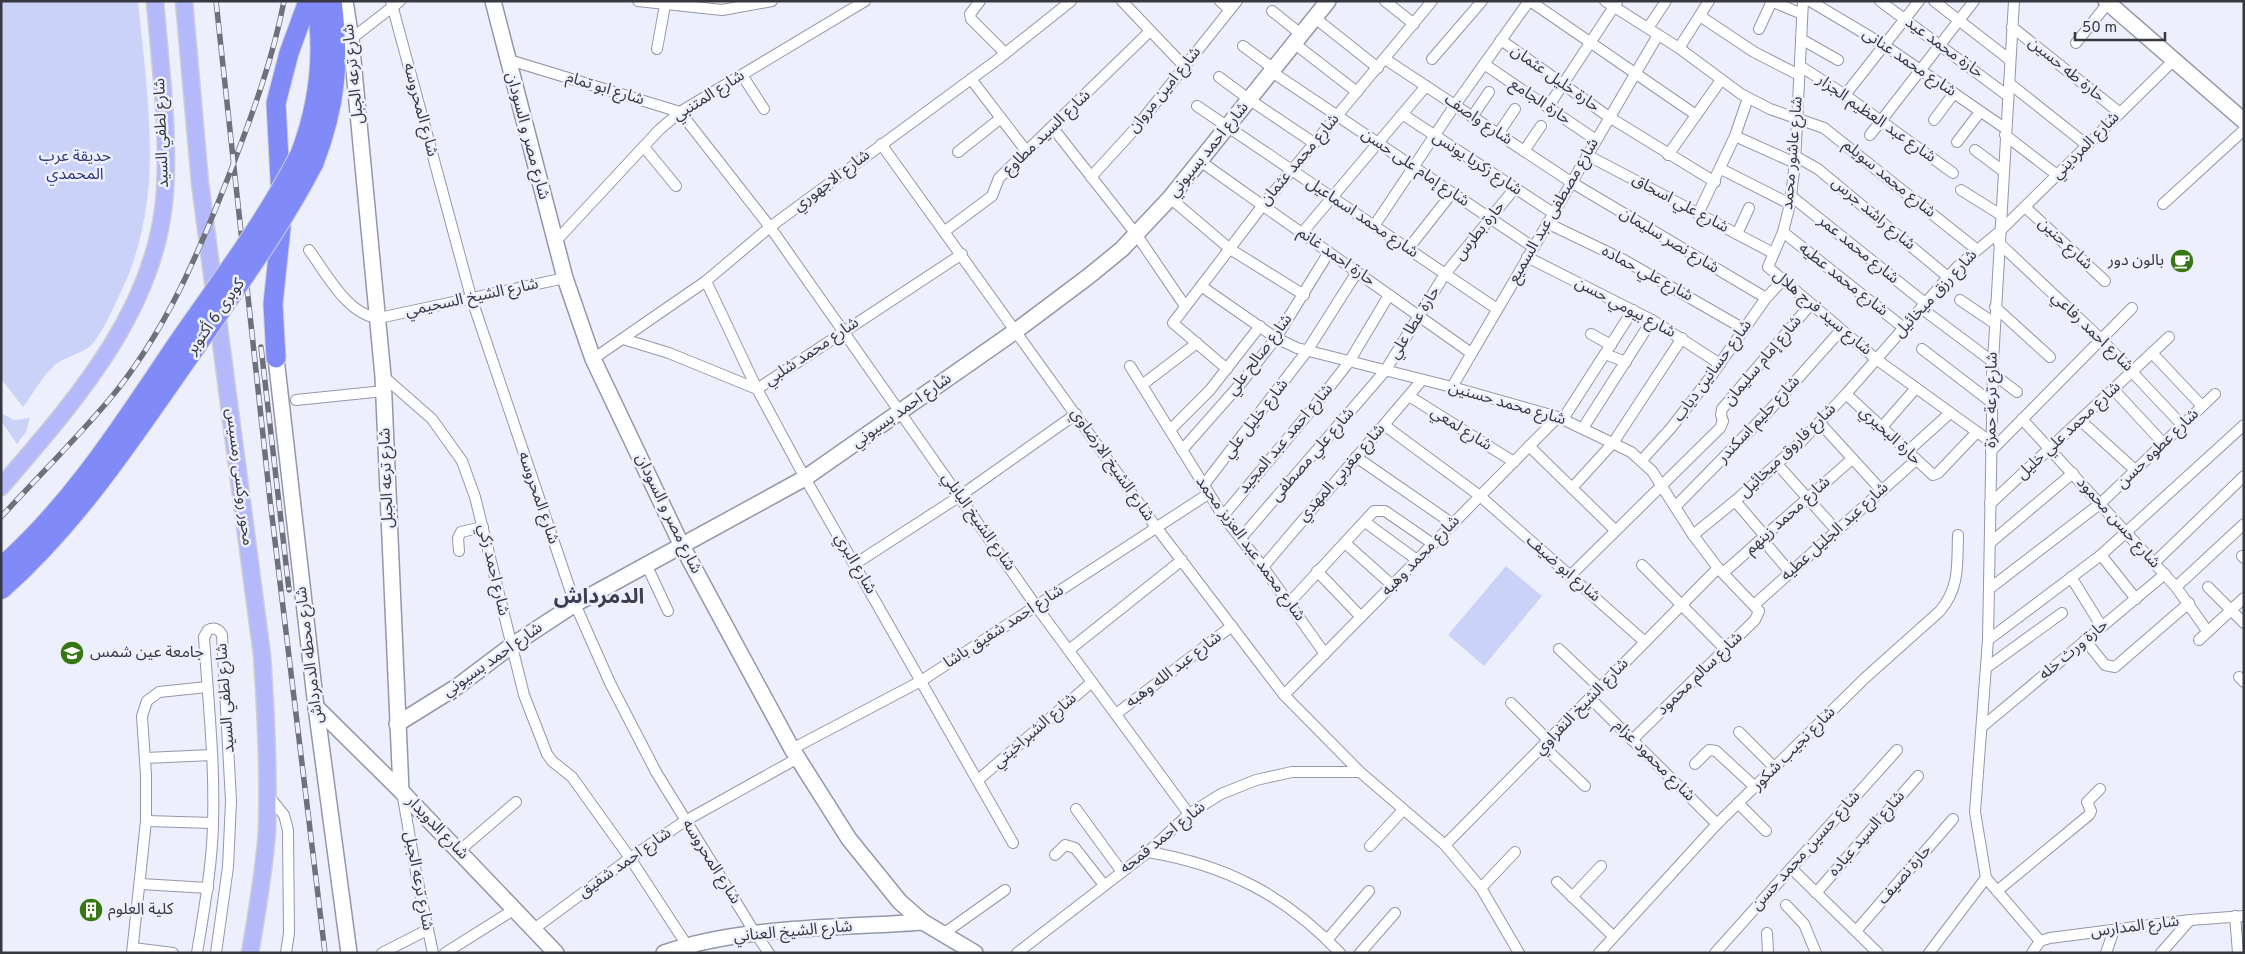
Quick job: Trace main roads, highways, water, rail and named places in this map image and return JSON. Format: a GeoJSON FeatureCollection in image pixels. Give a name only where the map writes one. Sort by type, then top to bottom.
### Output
{"type":"FeatureCollection","features":[{"type":"Feature","properties":{"kind":"highway"},"geometry":{"type":"LineString","coordinates":[[276,358],[273,304],[281,228],[281,198],[276,103],[289,53],[308,1]]}},
{"type":"Feature","properties":{"kind":"highway","name":"كوبرى 6 أكتوبر"},"geometry":{"type":"LineString","coordinates":[[1,567],[49,520],[101,455],[245,246],[288,178],[300,154],[316,104],[321,42],[316,1]]}},
{"type":"Feature","properties":{"kind":"highway","name":"كوبرى 6 أكتوبر"},"geometry":{"type":"LineString","coordinates":[[1,590],[41,552],[97,488],[259,255],[298,193],[314,163],[332,107],[337,49],[332,1]]}},
{"type":"Feature","properties":{"kind":"main road","name":"شارع لطفي السيد"},"geometry":{"type":"LineString","coordinates":[[1,487],[62,416],[104,358],[127,318],[145,278],[159,234],[165,192],[165,138],[155,1]]}},
{"type":"Feature","properties":{"kind":"main road","name":"محور روكسى رمسيس"},"geometry":{"type":"LineString","coordinates":[[184,1],[200,182],[262,655],[267,723],[268,795],[263,872],[250,953]]}},
{"type":"Feature","properties":{"kind":"main road","name":"شارع ترعه الجبل"},"geometry":{"type":"LineString","coordinates":[[345,1],[379,318],[384,384],[397,724],[402,791]]}},
{"type":"Feature","properties":{"kind":"main road","name":"شارع مصر و السودان"},"geometry":{"type":"LineString","coordinates":[[493,1],[506,59],[565,278],[593,359],[681,544],[795,754],[849,838],[900,902],[923,922],[974,953]]}},
{"type":"Feature","properties":{"kind":"main road","name":"شارع احمد بسيوني"},"geometry":{"type":"LineString","coordinates":[[397,724],[458,686],[511,646],[574,604],[805,478],[1017,330],[1089,276],[1136,234],[1170,198],[1328,1]]}},
{"type":"Feature","properties":{"kind":"main road"},"geometry":{"type":"LineString","coordinates":[[2107,2],[2244,121]]}},
{"type":"Feature","properties":{"kind":"main road","name":"شارع محطه الدمرداش"},"geometry":{"type":"LineString","coordinates":[[276,358],[316,707],[348,953]]}},
{"type":"Feature","properties":{"kind":"main road","name":"شارع الدويدار"},"geometry":{"type":"LineString","coordinates":[[316,707],[402,791],[556,953]]}},
{"type":"Feature","properties":{"kind":"main road","name":"شارع الشيخ العناني"},"geometry":{"type":"LineString","coordinates":[[664,953],[690,949],[755,933],[923,922]]}},
{"type":"Feature","properties":{"kind":"railway"},"geometry":{"type":"LineString","coordinates":[[216,1],[270,500],[325,953]]}},
{"type":"Feature","properties":{"kind":"railway"},"geometry":{"type":"LineString","coordinates":[[1,517],[109,400],[148,347],[164,319],[193,261],[239,149],[268,65],[284,1]]}},
{"type":"Feature","properties":{"kind":"railway"},"geometry":{"type":"LineString","coordinates":[[261,347],[289,590]]}},
{"type":"Feature","properties":{"kind":"place","name":"بالون دور"},"geometry":{"type":"Point","coordinates":[2182,261]}},
{"type":"Feature","properties":{"kind":"place","name":"جامعة عين شمس"},"geometry":{"type":"Point","coordinates":[72,653]}},
{"type":"Feature","properties":{"kind":"place","name":"كلية العلوم"},"geometry":{"type":"Point","coordinates":[91,910]}},
{"type":"Feature","properties":{"kind":"district","name":"الدمرداش"},"geometry":{"type":"Point","coordinates":[599,597]}},
{"type":"Feature","properties":{"kind":"park label","name":"حديقة عرب المحمدي"},"geometry":{"type":"Point","coordinates":[75,166]}}]}
